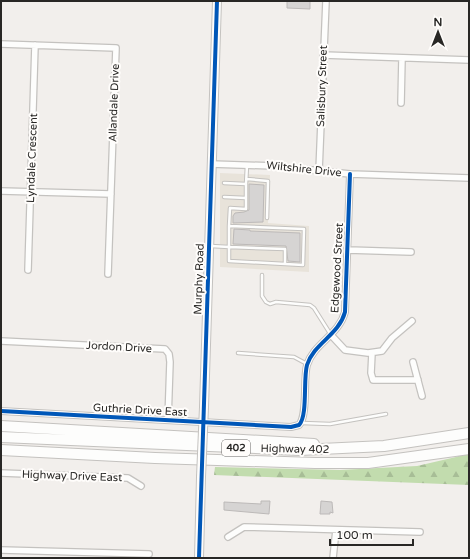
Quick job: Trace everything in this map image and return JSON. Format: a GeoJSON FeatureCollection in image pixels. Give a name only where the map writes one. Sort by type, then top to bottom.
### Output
{"type":"FeatureCollection","features":[{"type":"Feature","properties":{"kind":"highway"},"geometry":{"type":"LineString","coordinates":[[1,426],[314,444],[374,442],[469,433]]}},
{"type":"Feature","properties":{"kind":"highway","name":"Highway 402"},"geometry":{"type":"LineString","coordinates":[[1,437],[300,450],[384,446],[469,433]]}},
{"type":"Feature","properties":{"kind":"highway","name":"Highway 402"},"geometry":{"type":"LineString","coordinates":[[1,450],[155,458],[314,463],[368,463],[469,449]]}},
{"type":"Feature","properties":{"kind":"highway"},"geometry":{"type":"LineString","coordinates":[[1,455],[66,459],[155,458]]}},
{"type":"Feature","properties":{"kind":"street","name":"Murphy Road"},"geometry":{"type":"LineString","coordinates":[[199,558],[216,1]]}},
{"type":"Feature","properties":{"kind":"street","name":"Salisbury Street"},"geometry":{"type":"LineString","coordinates":[[319,171],[326,1]]}},
{"type":"Feature","properties":{"kind":"street","name":"Allandale Drive"},"geometry":{"type":"LineString","coordinates":[[1,44],[116,48],[108,274]]}},
{"type":"Feature","properties":{"kind":"street","name":"Lyndale Crescent"},"geometry":{"type":"LineString","coordinates":[[28,270],[35,45]]}},
{"type":"Feature","properties":{"kind":"street"},"geometry":{"type":"LineString","coordinates":[[323,55],[469,60]]}},
{"type":"Feature","properties":{"kind":"street"},"geometry":{"type":"LineString","coordinates":[[400,103],[402,58]]}},
{"type":"Feature","properties":{"kind":"street","name":"Wiltshire Drive"},"geometry":{"type":"LineString","coordinates":[[211,164],[247,165],[350,174],[469,178]]}},
{"type":"Feature","properties":{"kind":"street","name":"Edgewood Street"},"geometry":{"type":"LineString","coordinates":[[301,423],[307,365],[314,352],[331,335],[340,323],[344,312],[348,250],[350,174]]}},
{"type":"Feature","properties":{"kind":"street"},"geometry":{"type":"LineString","coordinates":[[1,191],[111,194]]}},
{"type":"Feature","properties":{"kind":"street"},"geometry":{"type":"LineString","coordinates":[[348,250],[410,252]]}},
{"type":"Feature","properties":{"kind":"street"},"geometry":{"type":"LineString","coordinates":[[331,335],[345,350],[372,353],[382,351],[392,338],[412,321]]}},
{"type":"Feature","properties":{"kind":"street","name":"Jordon Drive"},"geometry":{"type":"LineString","coordinates":[[1,341],[165,350],[169,354],[170,362],[168,420]]}},
{"type":"Feature","properties":{"kind":"street"},"geometry":{"type":"LineString","coordinates":[[372,353],[373,380],[418,380]]}},
{"type":"Feature","properties":{"kind":"street"},"geometry":{"type":"LineString","coordinates":[[413,362],[422,396]]}},
{"type":"Feature","properties":{"kind":"street","name":"Guthrie Drive East"},"geometry":{"type":"LineString","coordinates":[[1,411],[291,427],[301,423]]}},
{"type":"Feature","properties":{"kind":"street","name":"Highway Drive East"},"geometry":{"type":"LineString","coordinates":[[1,472],[128,478],[141,486]]}},
{"type":"Feature","properties":{"kind":"street"},"geometry":{"type":"LineString","coordinates":[[228,537],[244,527],[420,532]]}},
{"type":"Feature","properties":{"kind":"street"},"geometry":{"type":"LineString","coordinates":[[333,558],[336,530]]}},
{"type":"Feature","properties":{"kind":"street"},"geometry":{"type":"LineString","coordinates":[[1,550],[149,554]]}},
{"type":"Feature","properties":{"kind":"lane"},"geometry":{"type":"LineString","coordinates":[[229,226],[304,229],[303,265],[229,261],[229,226],[230,208],[246,209],[247,165]]}},
{"type":"Feature","properties":{"kind":"lane"},"geometry":{"type":"LineString","coordinates":[[246,179],[268,181],[267,218]]}},
{"type":"Feature","properties":{"kind":"lane"},"geometry":{"type":"LineString","coordinates":[[224,183],[246,184]]}},
{"type":"Feature","properties":{"kind":"lane"},"geometry":{"type":"LineString","coordinates":[[224,197],[246,198]]}},
{"type":"Feature","properties":{"kind":"lane"},"geometry":{"type":"LineString","coordinates":[[209,245],[285,249],[285,264]]}},
{"type":"Feature","properties":{"kind":"lane"},"geometry":{"type":"LineString","coordinates":[[262,275],[262,296],[266,302],[270,304],[276,302],[310,305],[314,308],[331,335]]}},
{"type":"Feature","properties":{"kind":"lane"},"geometry":{"type":"LineString","coordinates":[[238,353],[294,357],[307,365]]}},
{"type":"Feature","properties":{"kind":"lane"},"geometry":{"type":"LineString","coordinates":[[301,423],[330,424],[386,414]]}},
{"type":"Feature","properties":{"kind":"shaded area"},"geometry":{"type":"Polygon","coordinates":[[[220,173],[270,175],[268,223],[309,226],[309,272],[220,267],[220,173]]]}},
{"type":"Feature","properties":{"kind":"green space"},"geometry":{"type":"Polygon","coordinates":[[[469,454],[469,485],[214,475],[215,467],[340,470],[417,466],[469,454]]]}},
{"type":"Feature","properties":{"kind":"building"},"geometry":{"type":"Polygon","coordinates":[[[287,1],[310,1],[310,9],[287,8],[287,1]]]}},
{"type":"Feature","properties":{"kind":"building"},"geometry":{"type":"Polygon","coordinates":[[[249,184],[264,185],[263,222],[233,223],[233,216],[235,213],[249,210],[249,184]]]}},
{"type":"Feature","properties":{"kind":"building"},"geometry":{"type":"Polygon","coordinates":[[[234,229],[300,233],[300,262],[288,261],[286,246],[233,244],[234,229]]]}},
{"type":"Feature","properties":{"kind":"building"},"geometry":{"type":"Polygon","coordinates":[[[261,501],[270,501],[269,514],[224,510],[224,502],[261,504],[261,501]]]}},
{"type":"Feature","properties":{"kind":"building"},"geometry":{"type":"Polygon","coordinates":[[[321,501],[332,502],[333,513],[330,512],[330,514],[320,514],[321,501]]]}},
{"type":"Feature","properties":{"kind":"cycle path"},"geometry":{"type":"LineString","coordinates":[[199,558],[217,1]]}},
{"type":"Feature","properties":{"kind":"cycle path"},"geometry":{"type":"LineString","coordinates":[[1,411],[291,427],[299,425],[303,414],[306,371],[310,357],[338,327],[345,312],[350,174]]}}]}
